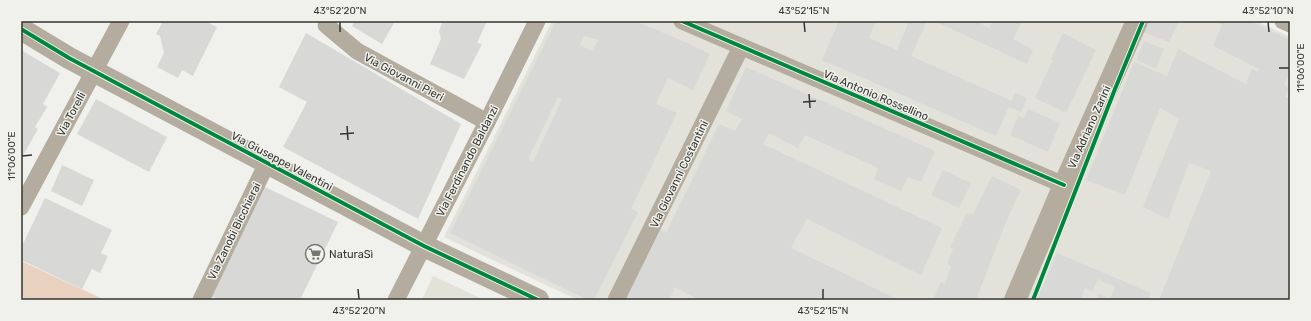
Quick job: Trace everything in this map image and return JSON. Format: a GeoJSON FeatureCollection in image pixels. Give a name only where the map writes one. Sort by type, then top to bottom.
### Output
{"type":"FeatureCollection","features":[{"type":"Feature","properties":{"kind":"street","name":"Via Torelli"},"geometry":{"type":"LineString","coordinates":[[21,206],[121,21]]}},
{"type":"Feature","properties":{"kind":"street","name":"Via Ferdinando Baldanzi"},"geometry":{"type":"LineString","coordinates":[[396,300],[537,21]]}},
{"type":"Feature","properties":{"kind":"street","name":"Via Antonio Rossellino"},"geometry":{"type":"LineString","coordinates":[[682,21],[1064,185]]}},
{"type":"Feature","properties":{"kind":"street","name":"Via Adriano Zarini"},"geometry":{"type":"LineString","coordinates":[[1015,300],[1137,21]]}},
{"type":"Feature","properties":{"kind":"street"},"geometry":{"type":"LineString","coordinates":[[1283,21],[1290,24]]}},
{"type":"Feature","properties":{"kind":"street","name":"Via Giovanni Pieri"},"geometry":{"type":"LineString","coordinates":[[324,22],[357,51],[487,122]]}},
{"type":"Feature","properties":{"kind":"street","name":"Via Giuseppe Valentini"},"geometry":{"type":"LineString","coordinates":[[21,29],[69,58],[95,70],[424,246],[538,300]]}},
{"type":"Feature","properties":{"kind":"street","name":"Via Giovanni Costantini"},"geometry":{"type":"LineString","coordinates":[[616,300],[741,47]]}},
{"type":"Feature","properties":{"kind":"street","name":"Via Zanobi Bicchierai"},"geometry":{"type":"LineString","coordinates":[[201,300],[267,163]]}},
{"type":"Feature","properties":{"kind":"shaded area"},"geometry":{"type":"Polygon","coordinates":[[[552,21],[1256,21],[1290,37],[1290,300],[578,300],[444,237],[552,21]]]}},
{"type":"Feature","properties":{"kind":"shaded area"},"geometry":{"type":"Polygon","coordinates":[[[21,261],[105,300],[28,300],[21,296],[21,261]]]}},
{"type":"Feature","properties":{"kind":"shaded area"},"geometry":{"type":"Polygon","coordinates":[[[433,276],[444,281],[484,300],[422,300],[433,276]]]}},
{"type":"Feature","properties":{"kind":"building"},"geometry":{"type":"Polygon","coordinates":[[[163,21],[204,21],[217,27],[193,76],[182,70],[178,78],[157,67],[164,53],[160,36],[156,34],[163,21]]]}},
{"type":"Feature","properties":{"kind":"building"},"geometry":{"type":"Polygon","coordinates":[[[355,21],[395,21],[382,44],[352,26],[355,21]]]}},
{"type":"Feature","properties":{"kind":"building"},"geometry":{"type":"Polygon","coordinates":[[[443,21],[487,21],[477,43],[482,44],[464,79],[430,64],[441,39],[439,31],[443,21]]]}},
{"type":"Feature","properties":{"kind":"building"},"geometry":{"type":"Polygon","coordinates":[[[556,21],[635,21],[710,54],[693,90],[668,78],[656,104],[677,113],[631,209],[638,212],[594,300],[588,300],[450,233],[556,21]],[[584,36],[580,45],[592,51],[598,40],[584,36]],[[558,97],[528,159],[533,162],[562,99],[558,97]]]}},
{"type":"Feature","properties":{"kind":"building"},"geometry":{"type":"Polygon","coordinates":[[[839,21],[876,21],[869,38],[897,50],[909,21],[927,21],[911,56],[1012,101],[1015,93],[1027,98],[1021,112],[1009,107],[996,136],[822,60],[839,21]]]}},
{"type":"Feature","properties":{"kind":"building"},"geometry":{"type":"Polygon","coordinates":[[[934,21],[976,21],[989,28],[993,21],[1022,21],[1013,39],[1033,50],[1027,64],[934,21]]]}},
{"type":"Feature","properties":{"kind":"building"},"geometry":{"type":"Polygon","coordinates":[[[1144,21],[1179,21],[1169,42],[1139,31],[1144,21]]]}},
{"type":"Feature","properties":{"kind":"building"},"geometry":{"type":"Polygon","coordinates":[[[1214,21],[1250,21],[1290,40],[1290,72],[1284,85],[1289,88],[1285,97],[1290,99],[1290,300],[1159,300],[1211,171],[1189,163],[1168,219],[1143,207],[1179,119],[1160,108],[1125,195],[1086,180],[1134,62],[1167,76],[1178,49],[1246,84],[1252,69],[1258,72],[1259,69],[1213,46],[1222,25],[1214,21]]]}},
{"type":"Feature","properties":{"kind":"building"},"geometry":{"type":"Polygon","coordinates":[[[306,33],[461,124],[418,219],[283,147],[307,102],[279,87],[306,33]]]}},
{"type":"Feature","properties":{"kind":"building"},"geometry":{"type":"Polygon","coordinates":[[[1063,33],[1096,50],[1066,113],[1035,98],[1053,60],[1051,59],[1063,33]]]}},
{"type":"Feature","properties":{"kind":"building"},"geometry":{"type":"Polygon","coordinates":[[[1144,41],[1164,49],[1156,68],[1136,60],[1144,41]]]}},
{"type":"Feature","properties":{"kind":"building"},"geometry":{"type":"Polygon","coordinates":[[[21,50],[60,73],[43,104],[47,107],[35,127],[38,129],[21,159],[21,50]]]}},
{"type":"Feature","properties":{"kind":"building"},"geometry":{"type":"Polygon","coordinates":[[[746,67],[935,151],[921,182],[908,177],[901,191],[874,179],[878,168],[805,135],[798,148],[769,133],[763,144],[942,228],[921,275],[807,219],[791,248],[899,300],[699,300],[675,287],[669,300],[625,300],[661,230],[666,233],[719,124],[735,131],[742,119],[726,111],[746,67]]]}},
{"type":"Feature","properties":{"kind":"building"},"geometry":{"type":"Polygon","coordinates":[[[96,99],[167,137],[149,172],[77,134],[96,99]]]}},
{"type":"Feature","properties":{"kind":"building"},"geometry":{"type":"Polygon","coordinates":[[[1028,109],[1060,123],[1048,152],[1010,135],[1018,116],[1024,118],[1028,109]]]}},
{"type":"Feature","properties":{"kind":"building"},"geometry":{"type":"Polygon","coordinates":[[[62,165],[94,180],[82,206],[51,191],[62,165]]]}},
{"type":"Feature","properties":{"kind":"building"},"geometry":{"type":"Polygon","coordinates":[[[943,170],[971,183],[959,208],[931,195],[943,170]]]}},
{"type":"Feature","properties":{"kind":"building"},"geometry":{"type":"Polygon","coordinates":[[[992,176],[1021,190],[1008,217],[976,300],[933,300],[941,282],[945,284],[951,266],[947,264],[953,249],[950,247],[967,213],[973,214],[992,176]]]}},
{"type":"Feature","properties":{"kind":"building"},"geometry":{"type":"Polygon","coordinates":[[[263,186],[338,222],[300,300],[220,300],[210,296],[263,186]]]}},
{"type":"Feature","properties":{"kind":"building"},"geometry":{"type":"Polygon","coordinates":[[[45,198],[112,230],[101,253],[108,256],[100,273],[92,269],[82,289],[21,260],[21,248],[45,198]]]}},
{"type":"Feature","properties":{"kind":"building"},"geometry":{"type":"Polygon","coordinates":[[[1057,253],[1151,293],[1148,300],[1097,300],[1099,294],[1110,299],[1115,287],[1098,279],[1092,292],[1085,288],[1080,300],[1037,300],[1057,253]]]}},
{"type":"Feature","properties":{"kind":"cycle path"},"geometry":{"type":"LineString","coordinates":[[682,21],[1064,185]]}},
{"type":"Feature","properties":{"kind":"cycle path"},"geometry":{"type":"LineString","coordinates":[[1033,300],[1143,21]]}},
{"type":"Feature","properties":{"kind":"cycle path"},"geometry":{"type":"LineString","coordinates":[[21,29],[69,58],[424,246],[538,300]]}},
{"type":"Feature","properties":{"kind":"place","name":"NaturaSì"},"geometry":{"type":"Point","coordinates":[315,254]}}]}
